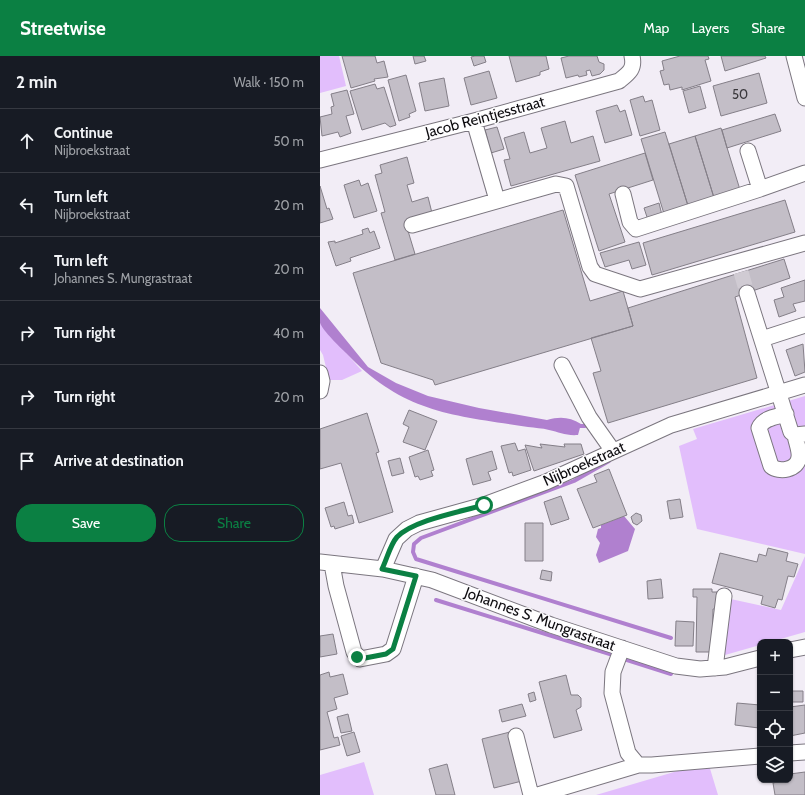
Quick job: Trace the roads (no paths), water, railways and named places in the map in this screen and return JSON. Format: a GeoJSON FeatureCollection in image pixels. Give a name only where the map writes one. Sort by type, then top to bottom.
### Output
{"type":"FeatureCollection","features":[{"type":"Feature","properties":{"kind":"street","name":"Jacob Reintjesstraat"},"geometry":{"type":"LineString","coordinates":[[320,160],[474,121],[618,81],[630,72],[634,65],[632,56]]}},
{"type":"Feature","properties":{"kind":"street"},"geometry":{"type":"LineString","coordinates":[[794,56],[804,91]]}},
{"type":"Feature","properties":{"kind":"street"},"geometry":{"type":"LineString","coordinates":[[474,121],[496,200]]}},
{"type":"Feature","properties":{"kind":"street"},"geometry":{"type":"LineString","coordinates":[[748,151],[760,189]]}},
{"type":"Feature","properties":{"kind":"street"},"geometry":{"type":"LineString","coordinates":[[624,194],[630,222],[636,229],[805,173]]}},
{"type":"Feature","properties":{"kind":"street"},"geometry":{"type":"LineString","coordinates":[[412,225],[556,184],[566,186],[590,268],[595,274],[640,289],[739,267],[805,243]]}},
{"type":"Feature","properties":{"kind":"street"},"geometry":{"type":"LineString","coordinates":[[747,292],[786,414],[791,432],[800,434],[800,456],[798,461],[794,466],[781,471],[775,470],[771,466],[759,428],[761,423],[765,420],[786,414]]}},
{"type":"Feature","properties":{"kind":"street"},"geometry":{"type":"LineString","coordinates":[[762,339],[805,325]]}},
{"type":"Feature","properties":{"kind":"street"},"geometry":{"type":"LineString","coordinates":[[562,365],[589,417],[613,451]]}},
{"type":"Feature","properties":{"kind":"street"},"geometry":{"type":"LineString","coordinates":[[320,373],[322,381],[320,390]]}},
{"type":"Feature","properties":{"kind":"street","name":"Nijbroekstraat"},"geometry":{"type":"LineString","coordinates":[[382,569],[396,538],[407,529],[419,523],[484,505],[546,482],[671,425],[805,385]]}},
{"type":"Feature","properties":{"kind":"street"},"geometry":{"type":"LineString","coordinates":[[325,560],[336,586],[354,652],[360,659],[386,654],[393,649],[416,576]]}},
{"type":"Feature","properties":{"kind":"street","name":"Johannes S. Mungrastraat"},"geometry":{"type":"LineString","coordinates":[[325,560],[382,569],[432,580],[551,625],[676,666],[700,669],[715,668],[757,659]]}},
{"type":"Feature","properties":{"kind":"street"},"geometry":{"type":"LineString","coordinates":[[715,668],[724,596]]}},
{"type":"Feature","properties":{"kind":"street"},"geometry":{"type":"LineString","coordinates":[[793,649],[805,647]]}},
{"type":"Feature","properties":{"kind":"street"},"geometry":{"type":"LineString","coordinates":[[622,648],[613,672],[612,693],[628,754],[638,765]]}},
{"type":"Feature","properties":{"kind":"street"},"geometry":{"type":"LineString","coordinates":[[516,736],[531,795]]}},
{"type":"Feature","properties":{"kind":"street"},"geometry":{"type":"LineString","coordinates":[[793,753],[805,752]]}},
{"type":"Feature","properties":{"kind":"street"},"geometry":{"type":"LineString","coordinates":[[538,795],[638,765],[757,756]]}},
{"type":"Feature","properties":{"kind":"waterway"},"geometry":{"type":"LineString","coordinates":[[576,426],[585,426]]}},
{"type":"Feature","properties":{"kind":"waterway"},"geometry":{"type":"LineString","coordinates":[[609,461],[574,481],[421,538],[414,544],[413,552],[416,559],[671,638]]}},
{"type":"Feature","properties":{"kind":"waterway"},"geometry":{"type":"LineString","coordinates":[[436,600],[613,655]]}},
{"type":"Feature","properties":{"kind":"waterway"},"geometry":{"type":"LineString","coordinates":[[627,660],[671,674]]}},
{"type":"Feature","properties":{"kind":"tunnel"},"geometry":{"type":"LineString","coordinates":[[741,272],[747,293]]}}]}
